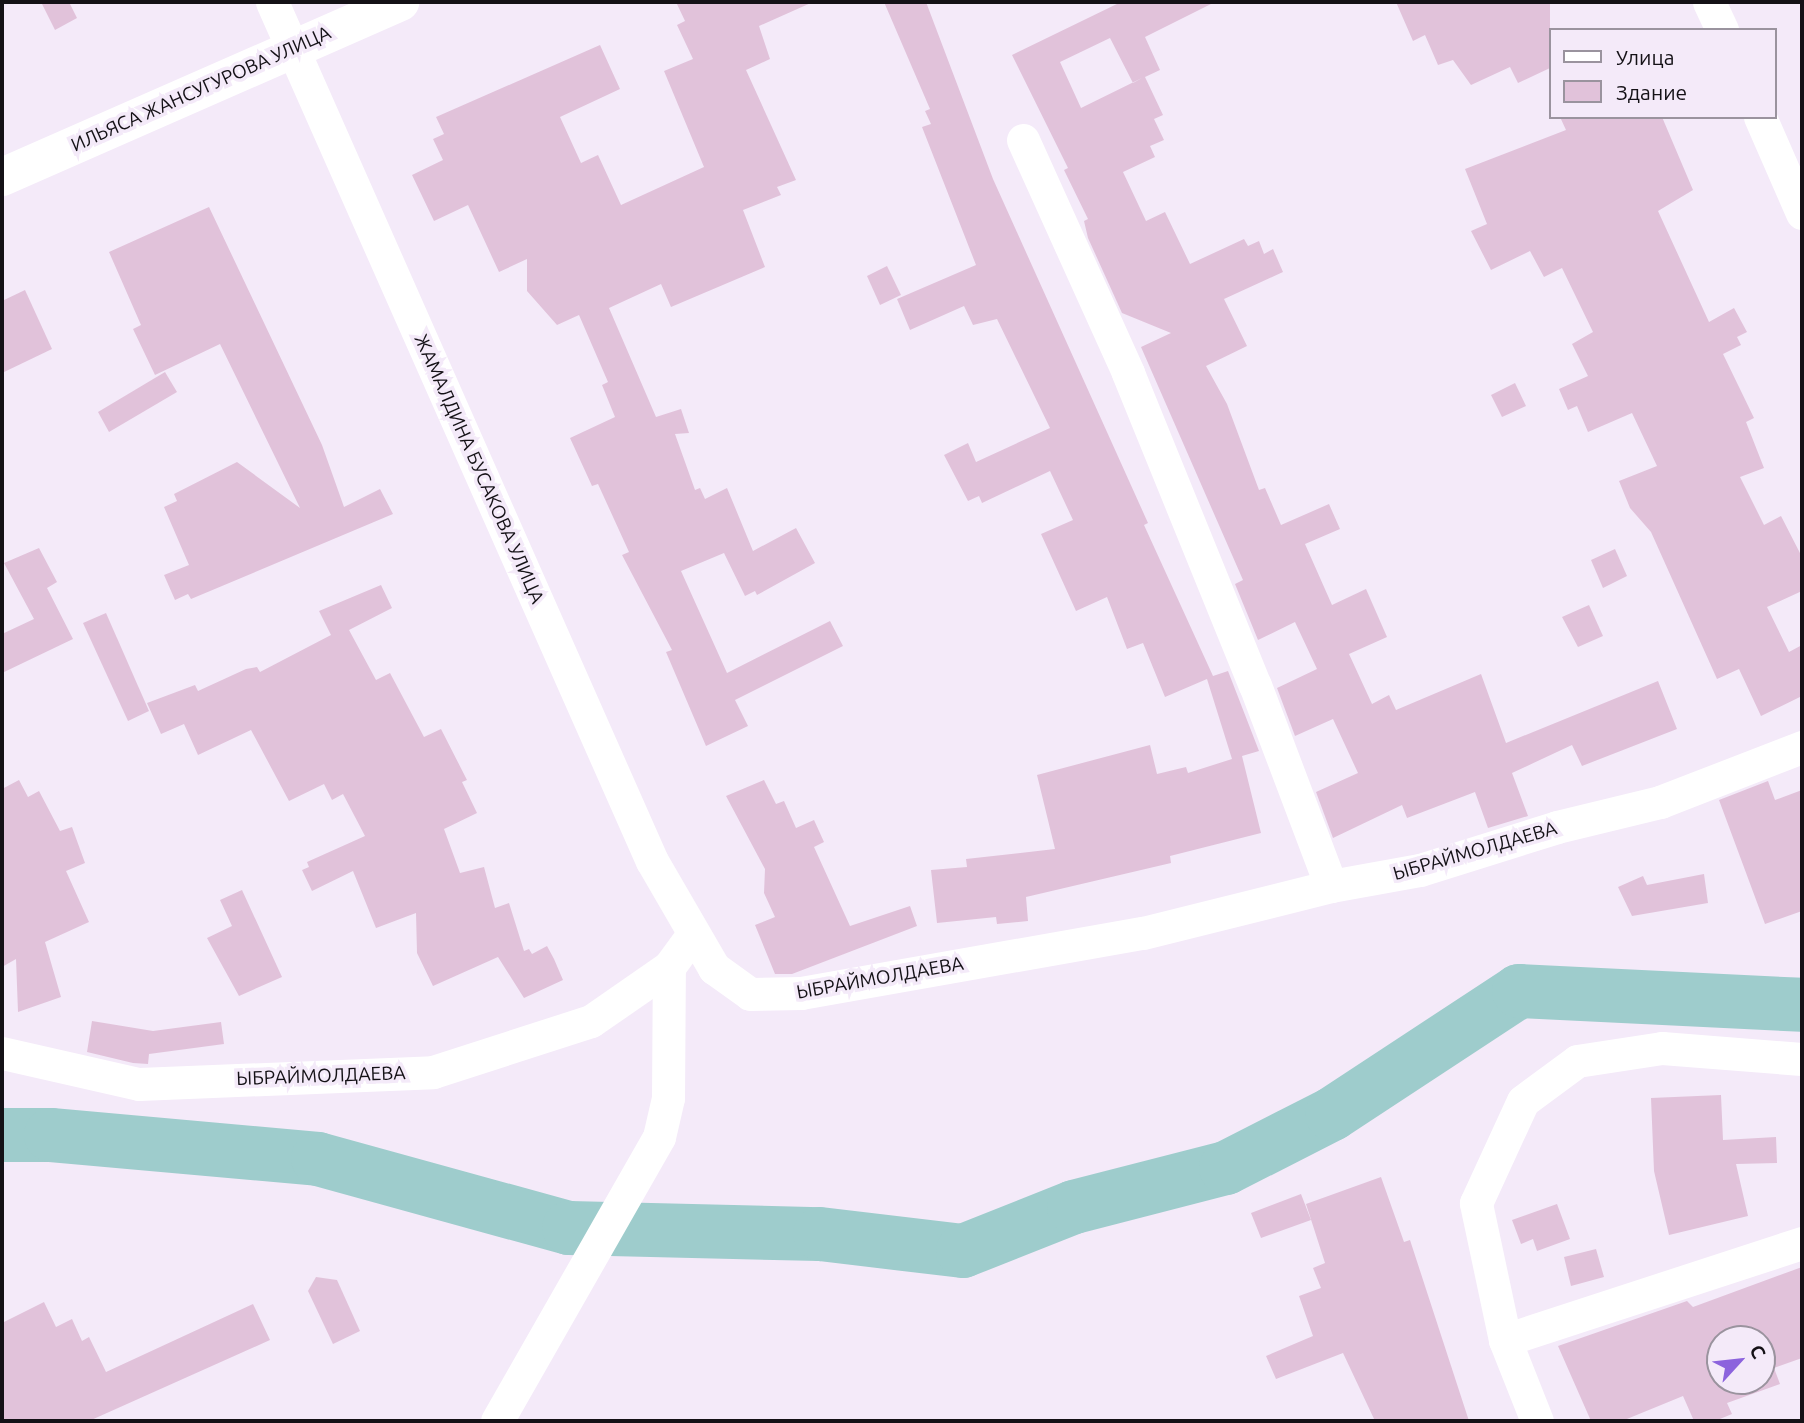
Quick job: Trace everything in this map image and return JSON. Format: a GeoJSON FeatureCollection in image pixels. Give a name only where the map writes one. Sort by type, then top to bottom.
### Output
{"type":"FeatureCollection","features":[{"type":"Feature","properties":{"kind":"street","name":"ЖАМАЛДИНА БУСАКОВА УЛИЦА"},"geometry":{"type":"LineString","coordinates":[[272,2],[652,861],[693,934]]}},
{"type":"Feature","properties":{"kind":"street","name":"ИЛЬЯСА ЖАНСУГУРОВА УЛИЦА"},"geometry":{"type":"LineString","coordinates":[[2,177],[400,2]]}},
{"type":"Feature","properties":{"kind":"street"},"geometry":{"type":"LineString","coordinates":[[1709,2],[1721,28]]}},
{"type":"Feature","properties":{"kind":"street"},"geometry":{"type":"LineString","coordinates":[[1761,119],[1802,213]]}},
{"type":"Feature","properties":{"kind":"street"},"geometry":{"type":"LineString","coordinates":[[1023,140],[1128,373],[1255,685],[1331,886]]}},
{"type":"Feature","properties":{"kind":"street","name":"ЫБРАЙМОЛДАЕВА"},"geometry":{"type":"LineString","coordinates":[[2,1053],[139,1084],[433,1072],[592,1021],[669,967],[693,934],[714,968],[734,984],[750,994],[774,996],[1143,933],[1331,886],[1420,870],[1557,827],[1660,802],[1802,747]]}},
{"type":"Feature","properties":{"kind":"street"},"geometry":{"type":"LineString","coordinates":[[497,1421],[581,1269],[659,1137],[668,1098],[669,967]]}},
{"type":"Feature","properties":{"kind":"street"},"geometry":{"type":"LineString","coordinates":[[1537,1421],[1505,1340],[1476,1203],[1523,1101],[1577,1061],[1662,1048],[1802,1059]]}},
{"type":"Feature","properties":{"kind":"street"},"geometry":{"type":"LineString","coordinates":[[1505,1340],[1802,1242]]}},
{"type":"Feature","properties":{"kind":"building"},"geometry":{"type":"Polygon","coordinates":[[[41,2],[69,2],[77,18],[55,30],[41,2]]]}},
{"type":"Feature","properties":{"kind":"building"},"geometry":{"type":"Polygon","coordinates":[[[676,2],[813,2],[759,26],[770,59],[746,70],[796,180],[777,187],[781,195],[743,210],[765,267],[671,307],[661,284],[609,308],[656,417],[681,409],[689,433],[675,434],[695,490],[700,488],[705,499],[727,488],[753,551],[796,528],[815,563],[757,595],[755,591],[745,596],[724,553],[681,571],[727,673],[830,621],[843,646],[735,700],[748,726],[706,746],[666,652],[672,650],[622,555],[629,552],[598,484],[592,486],[570,438],[615,417],[602,385],[608,382],[579,315],[557,325],[527,291],[527,259],[499,272],[468,205],[434,221],[412,175],[443,160],[433,139],[444,134],[436,117],[600,45],[620,89],[560,117],[581,163],[598,155],[621,205],[704,167],[664,71],[693,59],[677,25],[685,21],[676,2]]]}},
{"type":"Feature","properties":{"kind":"building"},"geometry":{"type":"Polygon","coordinates":[[[884,2],[926,2],[993,179],[1148,523],[1144,525],[1213,676],[1228,671],[1259,751],[1242,756],[1261,833],[1170,856],[1171,863],[1026,897],[1028,921],[997,924],[996,917],[937,923],[931,870],[967,867],[966,859],[1055,849],[1037,775],[1150,745],[1157,774],[1186,767],[1188,773],[1232,759],[1207,679],[1165,697],[1143,643],[1127,649],[1107,597],[1076,611],[1041,534],[1073,520],[1050,471],[982,503],[979,496],[968,501],[944,455],[968,443],[976,462],[1050,428],[997,319],[973,325],[964,306],[910,330],[897,299],[976,265],[922,127],[931,124],[925,111],[930,109],[884,2]]]}},
{"type":"Feature","properties":{"kind":"building"},"geometry":{"type":"Polygon","coordinates":[[[1121,2],[1215,2],[1145,37],[1160,70],[1145,77],[1163,115],[1154,119],[1164,140],[1150,146],[1155,157],[1123,172],[1146,221],[1165,212],[1190,264],[1244,239],[1248,246],[1259,241],[1264,254],[1273,249],[1283,272],[1224,299],[1247,346],[1206,366],[1227,404],[1259,490],[1265,488],[1281,525],[1329,504],[1340,529],[1305,544],[1332,605],[1366,589],[1387,637],[1349,654],[1372,704],[1389,695],[1396,710],[1481,674],[1506,743],[1658,681],[1677,729],[1582,766],[1572,745],[1512,773],[1528,816],[1488,828],[1475,792],[1407,818],[1402,805],[1333,838],[1316,792],[1358,773],[1333,719],[1295,736],[1277,688],[1317,669],[1295,622],[1258,640],[1235,584],[1243,580],[1141,347],[1171,333],[1122,313],[1088,238],[1084,221],[1088,219],[1064,170],[1068,168],[1012,55],[1121,2]],[[1110,38],[1060,62],[1081,108],[1133,83],[1110,38]]]}},
{"type":"Feature","properties":{"kind":"building"},"geometry":{"type":"Polygon","coordinates":[[[1396,2],[1550,2],[1548,69],[1518,83],[1510,67],[1471,85],[1453,60],[1438,65],[1425,35],[1413,41],[1396,2]]]}},
{"type":"Feature","properties":{"kind":"building"},"geometry":{"type":"Polygon","coordinates":[[[1561,119],[1663,119],[1693,190],[1658,211],[1709,322],[1734,308],[1747,332],[1737,337],[1741,345],[1723,354],[1754,418],[1746,422],[1764,468],[1740,477],[1764,525],[1781,516],[1802,557],[1802,591],[1767,607],[1789,652],[1802,645],[1802,696],[1761,716],[1739,669],[1717,679],[1651,532],[1630,508],[1619,481],[1657,466],[1632,413],[1588,432],[1577,406],[1568,410],[1559,389],[1588,376],[1572,344],[1593,332],[1562,268],[1544,277],[1530,251],[1491,270],[1471,231],[1487,224],[1465,169],[1566,130],[1561,119]]]}},
{"type":"Feature","properties":{"kind":"building"},"geometry":{"type":"Polygon","coordinates":[[[209,207],[322,445],[344,507],[380,489],[393,514],[191,599],[188,594],[175,600],[164,575],[189,565],[164,507],[177,501],[174,494],[237,462],[300,508],[220,344],[155,375],[133,329],[141,325],[109,252],[209,207]]]}},
{"type":"Feature","properties":{"kind":"building"},"geometry":{"type":"Polygon","coordinates":[[[887,266],[901,295],[880,305],[867,276],[887,266]]]}},
{"type":"Feature","properties":{"kind":"building"},"geometry":{"type":"Polygon","coordinates":[[[25,290],[52,349],[2,373],[2,301],[25,290]]]}},
{"type":"Feature","properties":{"kind":"building"},"geometry":{"type":"Polygon","coordinates":[[[165,372],[177,392],[109,432],[98,412],[165,372]]]}},
{"type":"Feature","properties":{"kind":"building"},"geometry":{"type":"Polygon","coordinates":[[[1515,383],[1526,406],[1502,417],[1491,395],[1515,383]]]}},
{"type":"Feature","properties":{"kind":"building"},"geometry":{"type":"Polygon","coordinates":[[[39,548],[57,582],[47,588],[73,639],[2,673],[2,634],[34,619],[4,563],[39,548]]]}},
{"type":"Feature","properties":{"kind":"building"},"geometry":{"type":"Polygon","coordinates":[[[1615,549],[1627,576],[1603,588],[1591,560],[1615,549]]]}},
{"type":"Feature","properties":{"kind":"building"},"geometry":{"type":"Polygon","coordinates":[[[381,585],[392,608],[349,630],[376,680],[390,673],[424,737],[441,729],[467,780],[462,782],[477,813],[444,829],[460,873],[484,867],[495,908],[509,903],[524,951],[529,949],[532,954],[547,946],[554,959],[563,980],[524,998],[498,957],[433,986],[417,953],[416,913],[376,928],[353,871],[312,891],[302,870],[309,867],[307,862],[365,836],[343,794],[332,800],[324,784],[289,801],[251,730],[198,755],[184,724],[161,734],[147,703],[195,685],[198,691],[246,669],[257,667],[260,672],[331,635],[319,611],[381,585]]]}},
{"type":"Feature","properties":{"kind":"building"},"geometry":{"type":"Polygon","coordinates":[[[1589,605],[1603,636],[1578,647],[1562,617],[1589,605]]]}},
{"type":"Feature","properties":{"kind":"building"},"geometry":{"type":"Polygon","coordinates":[[[106,613],[149,711],[128,721],[83,623],[106,613]]]}},
{"type":"Feature","properties":{"kind":"building"},"geometry":{"type":"Polygon","coordinates":[[[19,780],[28,797],[39,791],[60,831],[72,827],[85,863],[66,871],[89,922],[45,942],[61,997],[18,1012],[16,959],[2,967],[2,789],[19,780]]]}},
{"type":"Feature","properties":{"kind":"building"},"geometry":{"type":"Polygon","coordinates":[[[764,780],[776,804],[784,801],[796,828],[814,820],[824,842],[814,847],[850,926],[910,906],[917,926],[792,974],[775,974],[755,925],[775,917],[764,893],[765,869],[726,796],[764,780]]]}},
{"type":"Feature","properties":{"kind":"building"},"geometry":{"type":"Polygon","coordinates":[[[1768,781],[1775,800],[1802,790],[1802,911],[1765,924],[1719,800],[1768,781]]]}},
{"type":"Feature","properties":{"kind":"building"},"geometry":{"type":"Polygon","coordinates":[[[1704,874],[1708,903],[1632,916],[1618,887],[1643,876],[1647,885],[1704,874]]]}},
{"type":"Feature","properties":{"kind":"building"},"geometry":{"type":"Polygon","coordinates":[[[242,890],[282,977],[239,996],[207,938],[232,926],[220,900],[242,890]]]}},
{"type":"Feature","properties":{"kind":"building"},"geometry":{"type":"Polygon","coordinates":[[[92,1021],[153,1031],[221,1022],[224,1044],[149,1054],[148,1064],[133,1063],[87,1052],[92,1021]]]}},
{"type":"Feature","properties":{"kind":"building"},"geometry":{"type":"Polygon","coordinates":[[[1721,1095],[1723,1140],[1776,1137],[1777,1163],[1736,1164],[1748,1216],[1669,1235],[1654,1171],[1651,1098],[1721,1095]]]}},
{"type":"Feature","properties":{"kind":"building"},"geometry":{"type":"Polygon","coordinates":[[[1381,1177],[1404,1242],[1410,1240],[1469,1421],[1375,1421],[1343,1353],[1276,1379],[1266,1356],[1313,1336],[1299,1296],[1321,1288],[1313,1268],[1325,1263],[1306,1204],[1381,1177]]]}},
{"type":"Feature","properties":{"kind":"building"},"geometry":{"type":"Polygon","coordinates":[[[1301,1194],[1311,1220],[1261,1238],[1251,1213],[1301,1194]]]}},
{"type":"Feature","properties":{"kind":"building"},"geometry":{"type":"Polygon","coordinates":[[[1557,1204],[1570,1239],[1537,1251],[1533,1239],[1521,1244],[1512,1220],[1557,1204]]]}},
{"type":"Feature","properties":{"kind":"building"},"geometry":{"type":"Polygon","coordinates":[[[1596,1249],[1604,1277],[1571,1286],[1564,1257],[1596,1249]]]}},
{"type":"Feature","properties":{"kind":"building"},"geometry":{"type":"Polygon","coordinates":[[[1802,1267],[1802,1358],[1776,1367],[1776,1325],[1706,1325],[1706,1395],[1749,1395],[1727,1403],[1732,1414],[1715,1421],[1694,1421],[1683,1396],[1622,1421],[1591,1421],[1558,1346],[1687,1301],[1693,1307],[1802,1267]]]}},
{"type":"Feature","properties":{"kind":"building"},"geometry":{"type":"Polygon","coordinates":[[[316,1277],[337,1280],[360,1331],[333,1344],[308,1291],[316,1277]]]}},
{"type":"Feature","properties":{"kind":"building"},"geometry":{"type":"Polygon","coordinates":[[[44,1302],[56,1327],[72,1319],[82,1341],[89,1337],[106,1372],[253,1304],[270,1340],[89,1421],[2,1421],[2,1323],[44,1302]]]}},
{"type":"Feature","properties":{"kind":"waterway"},"geometry":{"type":"LineString","coordinates":[[2,1135],[51,1135],[318,1159],[569,1228],[820,1234],[963,1251],[1074,1207],[1226,1168],[1332,1114],[1519,991],[1802,1005]]}}]}
